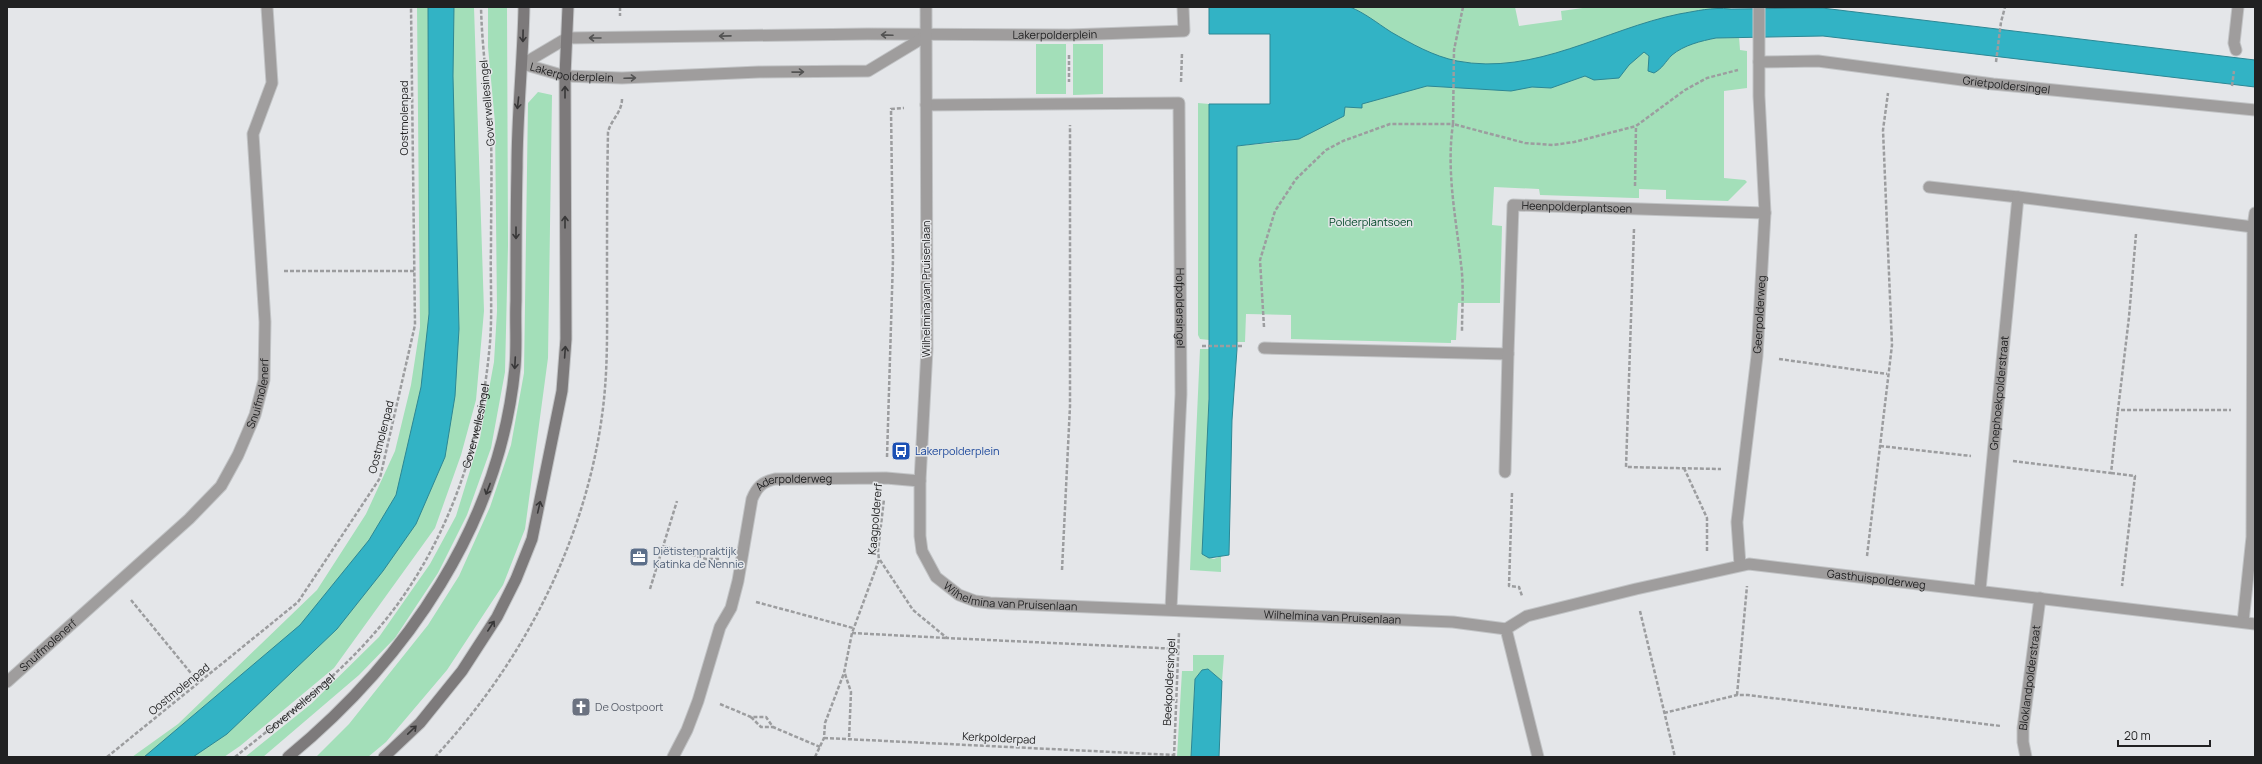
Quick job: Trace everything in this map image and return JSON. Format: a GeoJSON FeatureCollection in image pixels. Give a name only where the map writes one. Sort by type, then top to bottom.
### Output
{"type":"FeatureCollection","features":[{"type":"Feature","properties":{"kind":"main road"},"geometry":{"type":"LineString","coordinates":[[288,757],[312,737],[384,665],[447,576],[477,517],[491,480],[502,444],[515,366],[517,114],[523,64],[524,7]]}},
{"type":"Feature","properties":{"kind":"main road"},"geometry":{"type":"LineString","coordinates":[[384,757],[420,723],[462,671],[497,617],[516,579],[532,539],[562,391],[566,339],[565,76],[568,7]]}},
{"type":"Feature","properties":{"kind":"street","name":"Snuifmolenerf"},"geometry":{"type":"LineString","coordinates":[[7,682],[190,519],[221,486],[238,455],[255,415],[264,380],[265,322],[253,134],[272,83],[267,7]]}},
{"type":"Feature","properties":{"kind":"street","name":"Wilhelmina van Pruisenlaan"},"geometry":{"type":"LineString","coordinates":[[926,7],[927,349],[920,481],[920,536],[922,551],[936,577],[959,595],[975,601],[990,603],[1453,622],[1506,629]]}},
{"type":"Feature","properties":{"kind":"street"},"geometry":{"type":"LineString","coordinates":[[1183,7],[1184,31]]}},
{"type":"Feature","properties":{"kind":"street"},"geometry":{"type":"LineString","coordinates":[[2236,50],[2234,43],[2238,7]]}},
{"type":"Feature","properties":{"kind":"street","name":"Geerpolderweg"},"geometry":{"type":"LineString","coordinates":[[1745,564],[1737,532],[1757,356],[1765,213],[1759,96],[1759,8]]}},
{"type":"Feature","properties":{"kind":"street","name":"Lakerpolderplein"},"geometry":{"type":"LineString","coordinates":[[523,64],[567,38],[867,34],[926,36],[1069,35],[1184,31]]}},
{"type":"Feature","properties":{"kind":"street","name":"Lakerpolderplein"},"geometry":{"type":"LineString","coordinates":[[523,64],[565,76],[622,78],[760,72],[868,70],[926,36]]}},
{"type":"Feature","properties":{"kind":"street","name":"Grietpoldersingel"},"geometry":{"type":"LineString","coordinates":[[1759,62],[1818,61],[1993,84],[2255,110]]}},
{"type":"Feature","properties":{"kind":"street"},"geometry":{"type":"LineString","coordinates":[[926,105],[1179,103]]}},
{"type":"Feature","properties":{"kind":"street","name":"Hofpoldersingel"},"geometry":{"type":"LineString","coordinates":[[1171,610],[1181,394],[1179,103]]}},
{"type":"Feature","properties":{"kind":"street"},"geometry":{"type":"LineString","coordinates":[[1929,187],[2018,196],[2253,227]]}},
{"type":"Feature","properties":{"kind":"street","name":"Gnephoekpolderstraat"},"geometry":{"type":"LineString","coordinates":[[1980,590],[1994,458],[2018,196]]}},
{"type":"Feature","properties":{"kind":"street","name":"Heenpolderplantsoen"},"geometry":{"type":"LineString","coordinates":[[1505,472],[1513,205],[1765,213]]}},
{"type":"Feature","properties":{"kind":"street"},"geometry":{"type":"LineString","coordinates":[[2243,622],[2252,537],[2253,227],[2255,213]]}},
{"type":"Feature","properties":{"kind":"street"},"geometry":{"type":"LineString","coordinates":[[1264,348],[1508,354]]}},
{"type":"Feature","properties":{"kind":"street","name":"Aderpolderweg"},"geometry":{"type":"LineString","coordinates":[[673,757],[686,730],[699,695],[720,627],[731,608],[752,499],[757,488],[764,482],[775,479],[886,478],[920,481]]}},
{"type":"Feature","properties":{"kind":"street","name":"Gasthuispolderweg"},"geometry":{"type":"LineString","coordinates":[[1506,629],[1527,616],[1745,564],[1864,576],[2255,624]]}},
{"type":"Feature","properties":{"kind":"street","name":"Bloklandpolderstraat"},"geometry":{"type":"LineString","coordinates":[[2026,757],[2023,742],[2023,728],[2040,598]]}},
{"type":"Feature","properties":{"kind":"street"},"geometry":{"type":"LineString","coordinates":[[1506,629],[1538,757]]}},
{"type":"Feature","properties":{"kind":"path","name":"Oostmolenpad"},"geometry":{"type":"LineString","coordinates":[[107,757],[298,602],[380,478],[416,325],[411,7]]}},
{"type":"Feature","properties":{"kind":"path","name":"Goverwellesingel"},"geometry":{"type":"LineString","coordinates":[[235,757],[310,697],[357,652],[389,615],[420,570],[446,522],[461,481],[476,430],[485,388],[489,351],[491,139],[481,7]]}},
{"type":"Feature","properties":{"kind":"path"},"geometry":{"type":"LineString","coordinates":[[1462,353],[1461,265],[1453,203],[1451,165],[1454,50],[1464,7]]}},
{"type":"Feature","properties":{"kind":"path"},"geometry":{"type":"LineString","coordinates":[[1996,63],[2001,22],[2005,7]]}},
{"type":"Feature","properties":{"kind":"path"},"geometry":{"type":"LineString","coordinates":[[1179,103],[1184,31]]}},
{"type":"Feature","properties":{"kind":"path"},"geometry":{"type":"LineString","coordinates":[[1264,348],[1260,260],[1275,211],[1296,178],[1326,150],[1343,141],[1390,124],[1453,124],[1525,143],[1553,145],[1636,126],[1685,90],[1707,78],[1729,71],[1747,69],[1759,62]]}},
{"type":"Feature","properties":{"kind":"path"},"geometry":{"type":"LineString","coordinates":[[1864,576],[1887,374],[1892,345],[1883,130],[1891,70]]}},
{"type":"Feature","properties":{"kind":"path","name":"Kaagpoldererf"},"geometry":{"type":"LineString","coordinates":[[815,757],[824,738],[825,723],[844,673],[852,633],[879,560],[878,551],[886,478],[893,259],[891,109],[926,105]]}},
{"type":"Feature","properties":{"kind":"path"},"geometry":{"type":"LineString","coordinates":[[1636,126],[1635,209],[1626,467],[1743,471]]}},
{"type":"Feature","properties":{"kind":"path"},"geometry":{"type":"LineString","coordinates":[[1062,570],[1070,406],[1070,149]]}},
{"type":"Feature","properties":{"kind":"path"},"geometry":{"type":"LineString","coordinates":[[2111,473],[2129,317],[2137,212]]}},
{"type":"Feature","properties":{"kind":"path"},"geometry":{"type":"LineString","coordinates":[[261,271],[414,271]]}},
{"type":"Feature","properties":{"kind":"path"},"geometry":{"type":"LineString","coordinates":[[1200,346],[1241,346]]}},
{"type":"Feature","properties":{"kind":"path"},"geometry":{"type":"LineString","coordinates":[[1757,356],[1887,374]]}},
{"type":"Feature","properties":{"kind":"path"},"geometry":{"type":"LineString","coordinates":[[2118,410],[2253,410]]}},
{"type":"Feature","properties":{"kind":"path"},"geometry":{"type":"LineString","coordinates":[[1880,446],[1994,458],[2135,476],[2120,608]]}},
{"type":"Feature","properties":{"kind":"path"},"geometry":{"type":"LineString","coordinates":[[1684,468],[1707,518],[1707,573]]}},
{"type":"Feature","properties":{"kind":"path"},"geometry":{"type":"LineString","coordinates":[[1505,472],[1513,482],[1509,586],[1519,586],[1527,616]]}},
{"type":"Feature","properties":{"kind":"path"},"geometry":{"type":"LineString","coordinates":[[650,589],[677,501]]}},
{"type":"Feature","properties":{"kind":"path"},"geometry":{"type":"LineString","coordinates":[[663,546],[706,559],[741,558]]}},
{"type":"Feature","properties":{"kind":"path"},"geometry":{"type":"LineString","coordinates":[[879,560],[913,610],[947,638]]}},
{"type":"Feature","properties":{"kind":"path"},"geometry":{"type":"LineString","coordinates":[[1737,695],[1745,564]]}},
{"type":"Feature","properties":{"kind":"path"},"geometry":{"type":"LineString","coordinates":[[118,584],[199,683]]}},
{"type":"Feature","properties":{"kind":"path"},"geometry":{"type":"LineString","coordinates":[[1636,589],[1675,757]]}},
{"type":"Feature","properties":{"kind":"path"},"geometry":{"type":"LineString","coordinates":[[734,596],[854,628]]}},
{"type":"Feature","properties":{"kind":"path","name":"Beekpoldersingel"},"geometry":{"type":"LineString","coordinates":[[1171,610],[1180,625],[1174,756]]}},
{"type":"Feature","properties":{"kind":"path"},"geometry":{"type":"LineString","coordinates":[[852,633],[1179,649]]}},
{"type":"Feature","properties":{"kind":"path"},"geometry":{"type":"LineString","coordinates":[[844,673],[851,692],[849,739]]}},
{"type":"Feature","properties":{"kind":"path"},"geometry":{"type":"LineString","coordinates":[[699,695],[751,717],[761,727],[773,727],[820,747]]}},
{"type":"Feature","properties":{"kind":"path"},"geometry":{"type":"LineString","coordinates":[[1664,713],[1737,695],[2023,728]]}},
{"type":"Feature","properties":{"kind":"path"},"geometry":{"type":"LineString","coordinates":[[751,717],[766,717],[773,727]]}},
{"type":"Feature","properties":{"kind":"path","name":"Kerkpolderpad"},"geometry":{"type":"LineString","coordinates":[[824,738],[1174,756]]}},
{"type":"Feature","properties":{"kind":"green space"},"geometry":{"type":"Polygon","coordinates":[[[417,7],[474,7],[484,311],[476,400],[461,455],[435,528],[334,668],[240,746],[224,757],[132,757],[178,724],[317,590],[366,514],[395,451],[411,385],[420,327],[417,7]]]}},
{"type":"Feature","properties":{"kind":"green space"},"geometry":{"type":"Polygon","coordinates":[[[488,7],[507,7],[508,246],[505,372],[491,448],[467,515],[438,573],[395,638],[359,675],[263,757],[245,757],[311,704],[379,637],[430,564],[456,516],[480,438],[494,362],[497,311],[495,123],[488,47],[488,7]]]}},
{"type":"Feature","properties":{"kind":"green space","name":"Polderplantsoen"},"geometry":{"type":"Polygon","coordinates":[[[1280,7],[1515,7],[1519,26],[1562,20],[1561,11],[1590,7],[1730,7],[1739,37],[1740,50],[1747,51],[1747,88],[1724,91],[1724,178],[1745,180],[1747,182],[1728,201],[1666,199],[1666,190],[1639,189],[1639,198],[1635,198],[1540,195],[1539,189],[1494,187],[1492,225],[1502,226],[1500,303],[1458,303],[1456,340],[1451,340],[1451,343],[1291,339],[1291,315],[1246,314],[1245,342],[1237,342],[1237,146],[1282,142],[1280,7]]]}},
{"type":"Feature","properties":{"kind":"green space"},"geometry":{"type":"Polygon","coordinates":[[[1036,44],[1066,44],[1066,94],[1036,94],[1036,44]]]}},
{"type":"Feature","properties":{"kind":"green space"},"geometry":{"type":"Polygon","coordinates":[[[1073,44],[1103,44],[1103,94],[1073,95],[1073,44]]]}},
{"type":"Feature","properties":{"kind":"green space"},"geometry":{"type":"Polygon","coordinates":[[[538,92],[552,95],[548,358],[525,529],[503,585],[447,670],[386,742],[368,757],[316,757],[349,724],[428,625],[459,576],[490,507],[511,445],[524,373],[528,103],[538,92]]]}},
{"type":"Feature","properties":{"kind":"green space"},"geometry":{"type":"Polygon","coordinates":[[[1198,103],[1209,104],[1209,340],[1200,339],[1198,335],[1198,103]]]}},
{"type":"Feature","properties":{"kind":"green space"},"geometry":{"type":"Polygon","coordinates":[[[1200,349],[1209,349],[1208,557],[1214,559],[1221,556],[1221,572],[1190,570],[1200,349]]]}},
{"type":"Feature","properties":{"kind":"green space"},"geometry":{"type":"Polygon","coordinates":[[[1193,655],[1224,655],[1222,681],[1208,669],[1195,679],[1191,757],[1177,757],[1182,671],[1193,671],[1193,655]]]}},
{"type":"Feature","properties":{"kind":"water"},"geometry":{"type":"Polygon","coordinates":[[[428,7],[454,7],[453,76],[459,329],[455,396],[445,457],[416,524],[383,571],[337,629],[227,734],[193,757],[144,757],[300,625],[369,540],[396,495],[421,387],[429,314],[428,7]]]}},
{"type":"Feature","properties":{"kind":"water"},"geometry":{"type":"Polygon","coordinates":[[[1209,7],[1350,7],[1366,15],[1391,32],[1431,53],[1457,61],[1486,64],[1514,62],[1542,57],[1651,21],[1679,14],[1717,9],[1822,8],[2255,60],[2255,87],[1823,36],[1716,38],[1687,46],[1672,55],[1662,67],[1654,73],[1648,71],[1649,56],[1644,52],[1629,65],[1619,78],[1594,80],[1585,76],[1551,88],[1532,87],[1511,91],[1427,86],[1362,104],[1362,108],[1345,107],[1344,116],[1299,139],[1237,146],[1237,349],[1232,420],[1229,555],[1209,558],[1202,554],[1209,399],[1209,104],[1270,104],[1270,34],[1209,34],[1209,7]]]}},
{"type":"Feature","properties":{"kind":"water"},"geometry":{"type":"Polygon","coordinates":[[[1208,669],[1222,681],[1219,757],[1191,757],[1195,679],[1202,670],[1208,669]]]}},
{"type":"Feature","properties":{"kind":"place","name":"Lakerpolderplein"},"geometry":{"type":"Point","coordinates":[901,451]}},
{"type":"Feature","properties":{"kind":"place","name":"Diëtistenpraktijk Katinka de Nennie"},"geometry":{"type":"Point","coordinates":[639,557]}},
{"type":"Feature","properties":{"kind":"place","name":"De Oostpoort"},"geometry":{"type":"Point","coordinates":[581,707]}}]}
